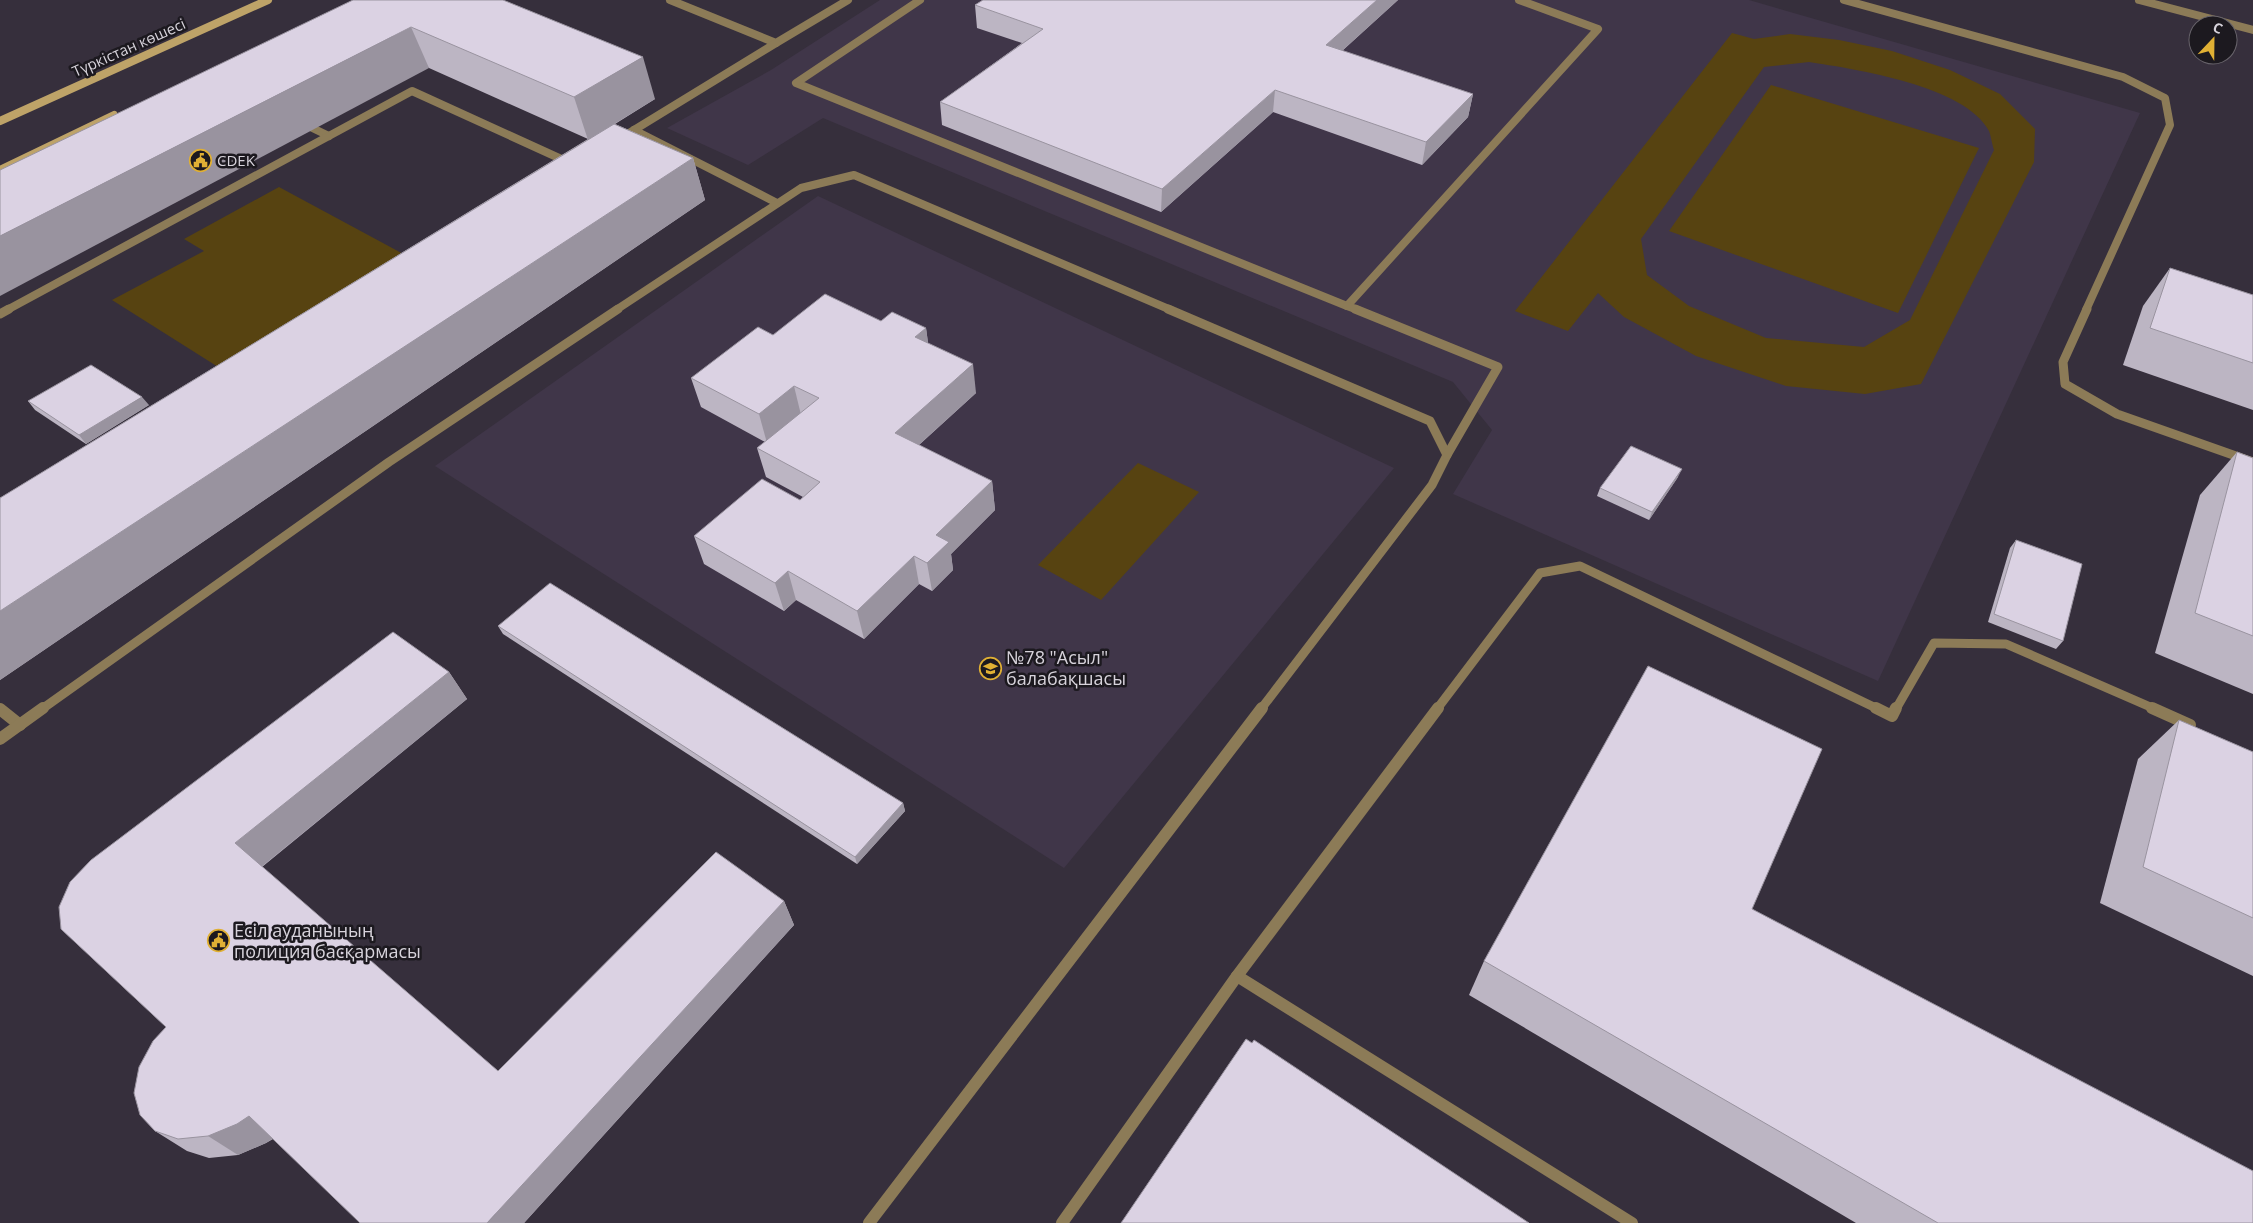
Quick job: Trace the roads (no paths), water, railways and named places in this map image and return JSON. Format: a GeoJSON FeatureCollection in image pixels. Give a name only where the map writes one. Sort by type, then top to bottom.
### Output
{"type":"FeatureCollection","features":[{"type":"Feature","properties":{"kind":"main road","name":"Түркістан көшесі"},"geometry":{"type":"LineString","coordinates":[[0,122],[268,0]]}},
{"type":"Feature","properties":{"kind":"main road"},"geometry":{"type":"LineString","coordinates":[[0,170],[122,112]]}},
{"type":"Feature","properties":{"kind":"lane"},"geometry":{"type":"LineString","coordinates":[[670,0],[776,43]]}},
{"type":"Feature","properties":{"kind":"lane"},"geometry":{"type":"LineString","coordinates":[[618,140],[848,0]]}},
{"type":"Feature","properties":{"kind":"lane"},"geometry":{"type":"LineString","coordinates":[[869,1223],[1432,485],[1447,455],[1498,367],[796,83],[920,0]]}},
{"type":"Feature","properties":{"kind":"lane"},"geometry":{"type":"LineString","coordinates":[[1347,306],[1598,29],[1519,0]]}},
{"type":"Feature","properties":{"kind":"lane"},"geometry":{"type":"LineString","coordinates":[[1844,0],[2123,77],[2164,98],[2170,125],[2063,362],[2065,384],[2116,414],[2253,462]]}},
{"type":"Feature","properties":{"kind":"lane"},"geometry":{"type":"LineString","coordinates":[[2139,0],[2253,30]]}},
{"type":"Feature","properties":{"kind":"lane"},"geometry":{"type":"LineString","coordinates":[[0,314],[412,92],[576,166]]}},
{"type":"Feature","properties":{"kind":"lane"},"geometry":{"type":"LineString","coordinates":[[293,119],[329,136]]}},
{"type":"Feature","properties":{"kind":"lane"},"geometry":{"type":"LineString","coordinates":[[634,130],[777,203]]}},
{"type":"Feature","properties":{"kind":"lane"},"geometry":{"type":"LineString","coordinates":[[0,739],[389,462],[777,203],[802,188],[854,175],[1430,421],[1447,455]]}},
{"type":"Feature","properties":{"kind":"lane"},"geometry":{"type":"LineString","coordinates":[[1062,1223],[1237,976],[1540,573],[1580,566],[1892,716],[1934,642],[2006,644],[2198,729]]}},
{"type":"Feature","properties":{"kind":"lane"},"geometry":{"type":"LineString","coordinates":[[0,709],[20,725]]}},
{"type":"Feature","properties":{"kind":"lane"},"geometry":{"type":"LineString","coordinates":[[1237,976],[1632,1223]]}},
{"type":"Feature","properties":{"kind":"place","name":"CDEK"},"geometry":{"type":"Point","coordinates":[201,161]}},
{"type":"Feature","properties":{"kind":"place","name":"№78 \"Асыл\" балабақшасы"},"geometry":{"type":"Point","coordinates":[990,668]}},
{"type":"Feature","properties":{"kind":"place","name":"Есіл ауданының полиция басқармасы"},"geometry":{"type":"Point","coordinates":[218,941]}}]}
